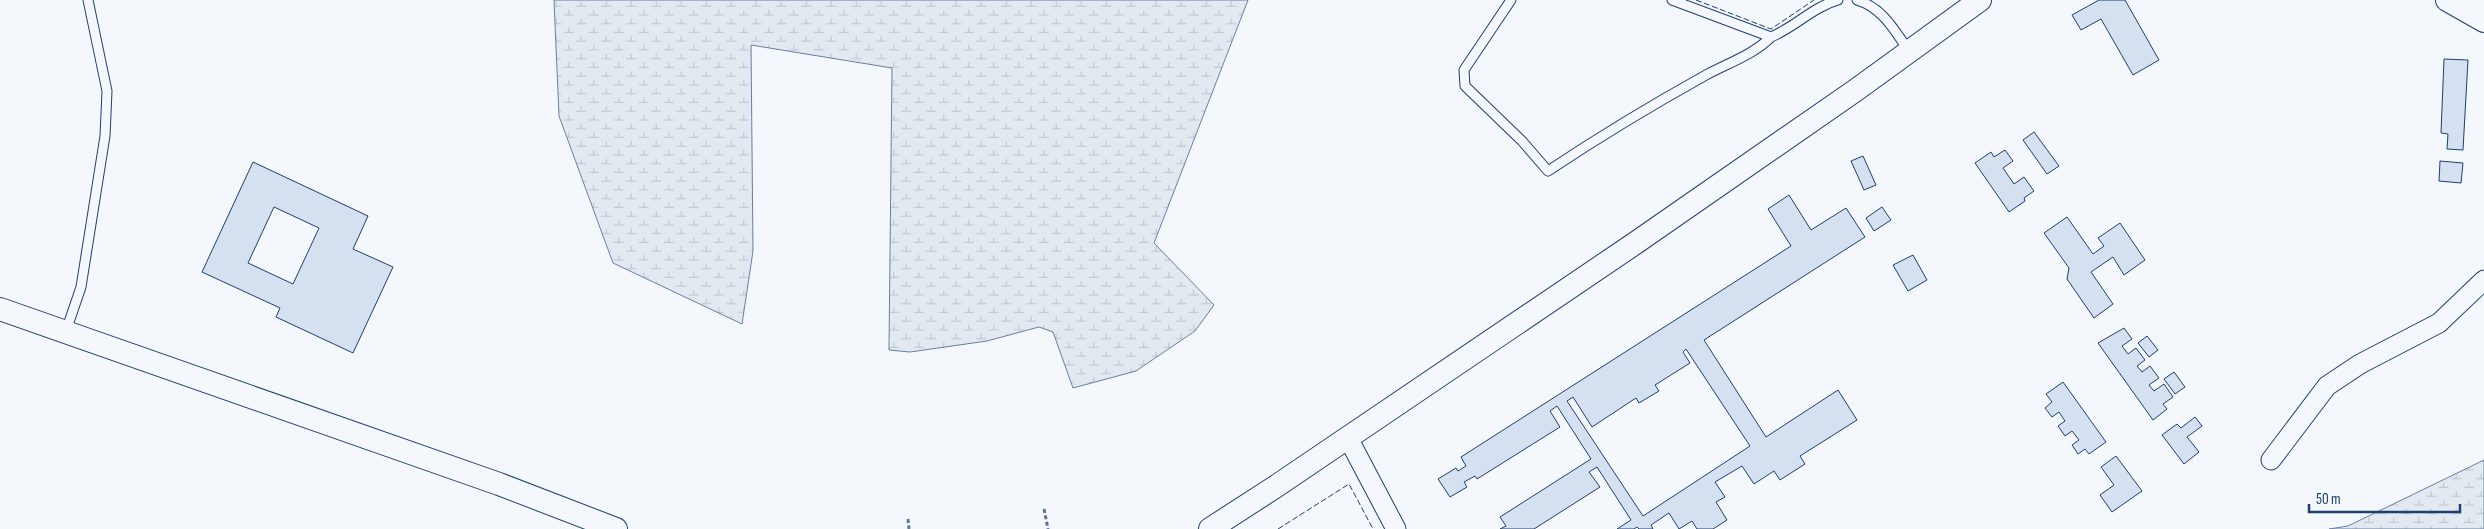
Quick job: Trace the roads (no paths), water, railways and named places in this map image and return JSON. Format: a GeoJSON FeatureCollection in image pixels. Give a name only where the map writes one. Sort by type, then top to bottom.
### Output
{"type":"FeatureCollection","features":[{"type":"Feature","properties":{"kind":"street"},"geometry":{"type":"LineString","coordinates":[[1210,529],[1348,438],[1650,232],[1856,90],[1980,0]]}},
{"type":"Feature","properties":{"kind":"street"},"geometry":{"type":"LineString","coordinates":[[2447,0],[2479,12]]}},
{"type":"Feature","properties":{"kind":"street"},"geometry":{"type":"LineString","coordinates":[[2271,460],[2327,386],[2360,364],[2439,323],[2484,280]]}},
{"type":"Feature","properties":{"kind":"street"},"geometry":{"type":"LineString","coordinates":[[0,309],[499,484],[616,529]]}},
{"type":"Feature","properties":{"kind":"street"},"geometry":{"type":"LineString","coordinates":[[1348,438],[1396,529]]}},
{"type":"Feature","properties":{"kind":"lane"},"geometry":{"type":"LineString","coordinates":[[66,332],[81,287],[105,136],[107,92],[88,0]]}},
{"type":"Feature","properties":{"kind":"lane"},"geometry":{"type":"LineString","coordinates":[[1511,0],[1464,70],[1465,86],[1522,140],[1548,171],[1592,141],[1699,79],[1759,49],[1771,37],[1787,30],[1824,4],[1838,0]]}},
{"type":"Feature","properties":{"kind":"lane"},"geometry":{"type":"LineString","coordinates":[[1672,0],[1771,37]]}},
{"type":"Feature","properties":{"kind":"lane"},"geometry":{"type":"LineString","coordinates":[[1858,0],[1869,2],[1886,18],[1909,51]]}}]}
